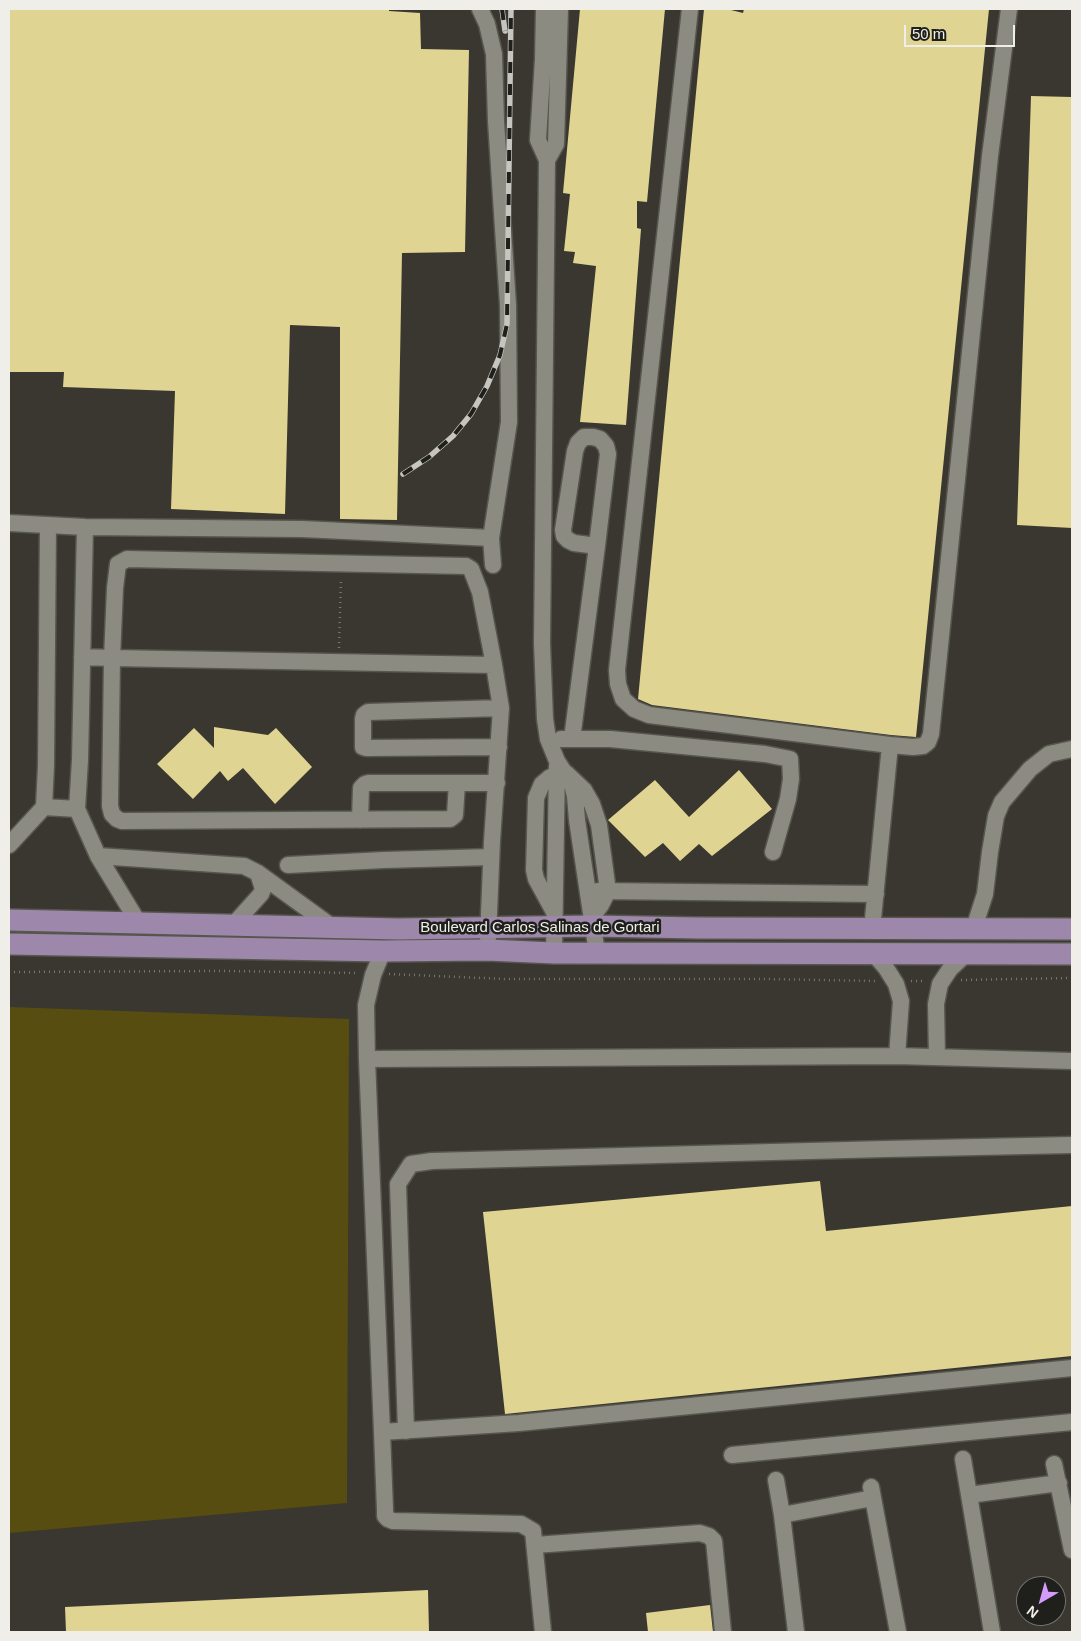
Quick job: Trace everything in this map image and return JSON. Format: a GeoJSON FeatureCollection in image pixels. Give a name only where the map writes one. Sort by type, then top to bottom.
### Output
{"type":"FeatureCollection","features":[{"type":"Feature","properties":{"kind":"main road","name":"Boulevard Carlos Salinas de Gortari"},"geometry":{"type":"LineString","coordinates":[[9,920],[398,929],[488,927],[553,919],[593,922],[872,929],[974,928],[1072,930]]}},
{"type":"Feature","properties":{"kind":"main road","name":"Boulevard Carlos Salinas de Gortari"},"geometry":{"type":"LineString","coordinates":[[9,944],[383,951],[487,950],[554,953],[1072,954]]}},
{"type":"Feature","properties":{"kind":"street"},"geometry":{"type":"LineString","coordinates":[[480,9],[487,24],[494,54],[496,121],[508,305],[509,422],[491,538],[493,565]]}},
{"type":"Feature","properties":{"kind":"street"},"geometry":{"type":"LineString","coordinates":[[544,9],[538,140],[547,160],[542,643],[545,719],[548,739],[560,769],[575,796],[597,953]]}},
{"type":"Feature","properties":{"kind":"street"},"geometry":{"type":"LineString","coordinates":[[547,160],[556,144],[560,9]]}},
{"type":"Feature","properties":{"kind":"street"},"geometry":{"type":"LineString","coordinates":[[690,9],[617,670],[618,684],[623,699],[634,709],[649,715],[913,747],[923,746],[928,742],[930,734],[990,156],[1009,9]]}},
{"type":"Feature","properties":{"kind":"street"},"geometry":{"type":"LineString","coordinates":[[572,739],[597,546],[608,454],[606,446],[600,439],[584,437],[578,443],[575,452],[563,530],[564,536],[574,543],[597,546]]}},
{"type":"Feature","properties":{"kind":"street"},"geometry":{"type":"LineString","coordinates":[[9,523],[85,527],[302,529],[491,538]]}},
{"type":"Feature","properties":{"kind":"street"},"geometry":{"type":"LineString","coordinates":[[9,845],[44,808],[48,525]]}},
{"type":"Feature","properties":{"kind":"street"},"geometry":{"type":"LineString","coordinates":[[85,527],[80,760],[77,809],[98,856],[138,922]]}},
{"type":"Feature","properties":{"kind":"street"},"geometry":{"type":"LineString","coordinates":[[456,783],[455,815],[452,819],[117,819],[112,814],[110,806],[114,588],[118,564],[127,559],[466,566],[471,569],[480,592],[501,708],[487,950]]}},
{"type":"Feature","properties":{"kind":"street"},"geometry":{"type":"LineString","coordinates":[[82,657],[494,665]]}},
{"type":"Feature","properties":{"kind":"street"},"geometry":{"type":"LineString","coordinates":[[499,747],[364,748],[363,719],[364,715],[368,712],[501,708]]}},
{"type":"Feature","properties":{"kind":"street"},"geometry":{"type":"LineString","coordinates":[[773,852],[788,799],[791,779],[790,759],[797,750],[801,734]]}},
{"type":"Feature","properties":{"kind":"street"},"geometry":{"type":"LineString","coordinates":[[548,739],[610,739],[765,754],[790,759]]}},
{"type":"Feature","properties":{"kind":"street"},"geometry":{"type":"LineString","coordinates":[[872,929],[890,745]]}},
{"type":"Feature","properties":{"kind":"street"},"geometry":{"type":"LineString","coordinates":[[974,928],[986,894],[996,816],[1002,802],[1030,769],[1050,754],[1072,749]]}},
{"type":"Feature","properties":{"kind":"street"},"geometry":{"type":"LineString","coordinates":[[554,953],[555,847],[560,769]]}},
{"type":"Feature","properties":{"kind":"street"},"geometry":{"type":"LineString","coordinates":[[553,919],[534,870],[536,798],[542,784],[560,769]]}},
{"type":"Feature","properties":{"kind":"street"},"geometry":{"type":"LineString","coordinates":[[560,769],[584,790],[592,804],[599,825],[608,891],[593,922]]}},
{"type":"Feature","properties":{"kind":"street"},"geometry":{"type":"LineString","coordinates":[[360,820],[361,791],[365,784],[497,783]]}},
{"type":"Feature","properties":{"kind":"street"},"geometry":{"type":"LineString","coordinates":[[44,808],[77,809]]}},
{"type":"Feature","properties":{"kind":"street"},"geometry":{"type":"LineString","coordinates":[[555,847],[581,846]]}},
{"type":"Feature","properties":{"kind":"street"},"geometry":{"type":"LineString","coordinates":[[98,856],[244,866],[258,873],[331,926]]}},
{"type":"Feature","properties":{"kind":"street"},"geometry":{"type":"LineString","coordinates":[[288,865],[384,860],[491,858]]}},
{"type":"Feature","properties":{"kind":"street"},"geometry":{"type":"LineString","coordinates":[[234,924],[264,889],[258,873]]}},
{"type":"Feature","properties":{"kind":"street"},"geometry":{"type":"LineString","coordinates":[[536,878],[554,878]]}},
{"type":"Feature","properties":{"kind":"street"},"geometry":{"type":"LineString","coordinates":[[588,892],[876,894]]}},
{"type":"Feature","properties":{"kind":"street"},"geometry":{"type":"LineString","coordinates":[[383,951],[373,973],[366,1001],[385,1510],[388,1519],[393,1521],[520,1524],[533,1531],[543,1632]]}},
{"type":"Feature","properties":{"kind":"street"},"geometry":{"type":"LineString","coordinates":[[874,954],[886,968],[900,1001],[897,1056]]}},
{"type":"Feature","properties":{"kind":"street"},"geometry":{"type":"LineString","coordinates":[[937,1057],[936,1004],[942,981],[950,969],[965,955]]}},
{"type":"Feature","properties":{"kind":"street"},"geometry":{"type":"LineString","coordinates":[[367,1059],[897,1056],[1072,1061]]}},
{"type":"Feature","properties":{"kind":"street"},"geometry":{"type":"LineString","coordinates":[[406,1431],[398,1184],[410,1164],[432,1161],[885,1148],[1072,1145]]}},
{"type":"Feature","properties":{"kind":"street"},"geometry":{"type":"LineString","coordinates":[[382,1432],[519,1424],[1072,1368]]}},
{"type":"Feature","properties":{"kind":"street"},"geometry":{"type":"LineString","coordinates":[[732,1455],[1072,1422]]}},
{"type":"Feature","properties":{"kind":"street"},"geometry":{"type":"LineString","coordinates":[[963,1459],[992,1632]]}},
{"type":"Feature","properties":{"kind":"street"},"geometry":{"type":"LineString","coordinates":[[1054,1464],[1072,1550]]}},
{"type":"Feature","properties":{"kind":"street"},"geometry":{"type":"LineString","coordinates":[[776,1480],[796,1632]]}},
{"type":"Feature","properties":{"kind":"street"},"geometry":{"type":"LineString","coordinates":[[969,1495],[1059,1483]]}},
{"type":"Feature","properties":{"kind":"street"},"geometry":{"type":"LineString","coordinates":[[782,1515],[872,1492],[898,1632]]}},
{"type":"Feature","properties":{"kind":"street"},"geometry":{"type":"LineString","coordinates":[[535,1545],[700,1533],[709,1536],[714,1540],[723,1632]]}},
{"type":"Feature","properties":{"kind":"path"},"geometry":{"type":"LineString","coordinates":[[338,662],[341,563]]}},
{"type":"Feature","properties":{"kind":"path"},"geometry":{"type":"LineString","coordinates":[[9,972],[226,971],[373,973],[506,979],[942,981],[1072,978]]}},
{"type":"Feature","properties":{"kind":"shaded area"},"geometry":{"type":"Polygon","coordinates":[[[9,1007],[349,1019],[347,1503],[9,1533],[9,1007]]]}},
{"type":"Feature","properties":{"kind":"building"},"geometry":{"type":"Polygon","coordinates":[[[9,9],[389,9],[389,11],[420,13],[421,49],[469,50],[465,252],[402,253],[397,520],[340,519],[340,327],[290,325],[285,514],[171,509],[175,391],[63,387],[64,372],[9,372],[9,9]]]}},
{"type":"Feature","properties":{"kind":"building"},"geometry":{"type":"Polygon","coordinates":[[[580,9],[665,9],[647,202],[637,201],[637,228],[641,229],[626,425],[580,422],[596,266],[573,263],[575,252],[564,251],[570,194],[563,193],[580,9]]]}},
{"type":"Feature","properties":{"kind":"building"},"geometry":{"type":"Polygon","coordinates":[[[704,9],[727,9],[743,13],[744,9],[989,9],[916,737],[652,705],[638,699],[704,9]]]}},
{"type":"Feature","properties":{"kind":"building"},"geometry":{"type":"Polygon","coordinates":[[[1031,96],[1072,97],[1072,528],[1017,525],[1031,96]]]}},
{"type":"Feature","properties":{"kind":"building"},"geometry":{"type":"Polygon","coordinates":[[[214,727],[268,735],[276,728],[312,767],[275,804],[243,768],[228,781],[220,771],[193,799],[157,764],[194,728],[214,748],[214,727]]]}},
{"type":"Feature","properties":{"kind":"building"},"geometry":{"type":"Polygon","coordinates":[[[739,770],[772,809],[712,856],[699,844],[680,861],[663,843],[645,857],[608,820],[655,780],[689,817],[739,770]]]}},
{"type":"Feature","properties":{"kind":"building"},"geometry":{"type":"Polygon","coordinates":[[[820,1181],[826,1231],[1072,1206],[1072,1356],[505,1414],[483,1212],[820,1181]]]}},
{"type":"Feature","properties":{"kind":"building"},"geometry":{"type":"Polygon","coordinates":[[[428,1590],[429,1632],[66,1632],[65,1607],[428,1590]]]}},
{"type":"Feature","properties":{"kind":"building"},"geometry":{"type":"Polygon","coordinates":[[[710,1605],[713,1632],[648,1632],[646,1613],[710,1605]]]}},
{"type":"Feature","properties":{"kind":"railway"},"geometry":{"type":"LineString","coordinates":[[502,9],[505,31]]}},
{"type":"Feature","properties":{"kind":"railway"},"geometry":{"type":"LineString","coordinates":[[403,474],[429,457],[453,436],[471,414],[487,386],[500,355],[507,324],[511,9]]}}]}
